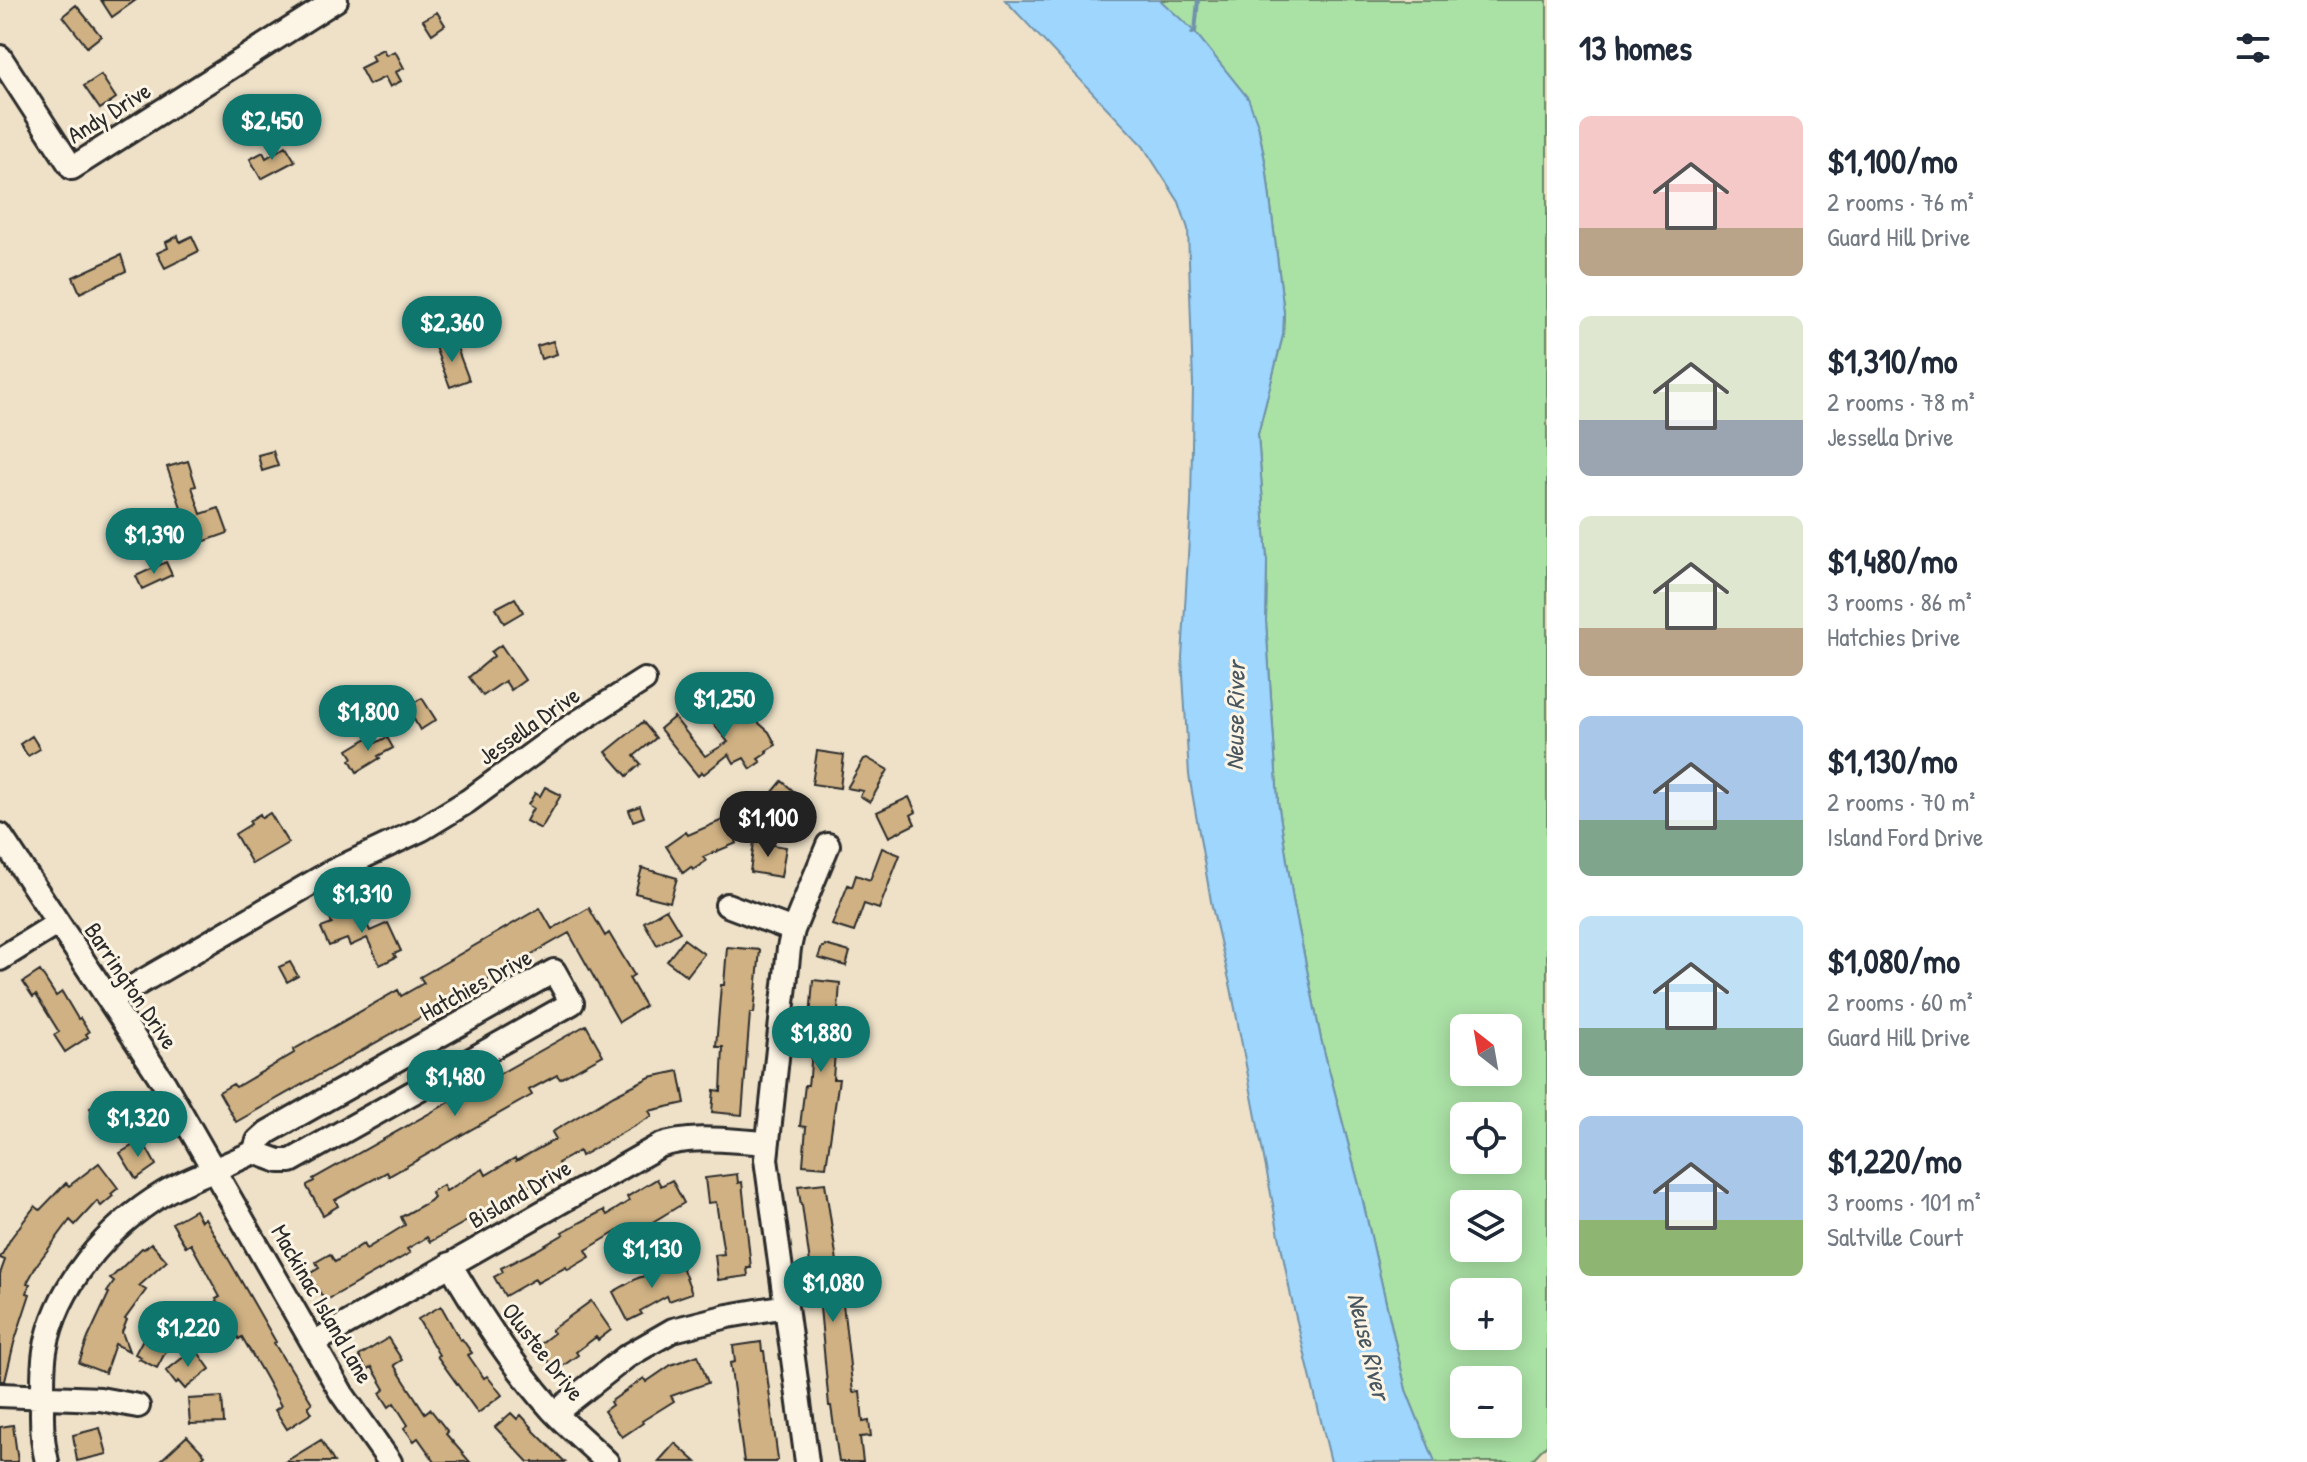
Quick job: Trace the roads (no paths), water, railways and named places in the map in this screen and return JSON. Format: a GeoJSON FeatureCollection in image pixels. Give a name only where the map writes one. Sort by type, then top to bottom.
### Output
{"type":"FeatureCollection","features":[{"type":"Feature","properties":{"kind":"street","name":"Andy Drive"},"geometry":{"type":"LineString","coordinates":[[0,57],[72,168],[336,0]]}},
{"type":"Feature","properties":{"kind":"street","name":"Jessella Drive"},"geometry":{"type":"LineString","coordinates":[[110,1000],[329,873],[422,829],[468,801],[562,732],[644,680]]}},
{"type":"Feature","properties":{"kind":"street","name":"Barrington Drive"},"geometry":{"type":"LineString","coordinates":[[0,835],[164,1083],[215,1168]]}},
{"type":"Feature","properties":{"kind":"street"},"geometry":{"type":"LineString","coordinates":[[807,1462],[766,1159],[789,948],[793,930],[828,845]]}},
{"type":"Feature","properties":{"kind":"street"},"geometry":{"type":"LineString","coordinates":[[727,905],[793,930]]}},
{"type":"Feature","properties":{"kind":"street"},"geometry":{"type":"LineString","coordinates":[[0,959],[58,923]]}},
{"type":"Feature","properties":{"kind":"street","name":"Hatchies Drive"},"geometry":{"type":"LineString","coordinates":[[47,1462],[41,1423],[45,1350],[65,1294],[109,1235],[161,1195],[194,1177],[254,1152],[279,1161],[291,1161],[572,1003],[554,971],[268,1132],[258,1141],[254,1152]]}},
{"type":"Feature","properties":{"kind":"street","name":"Bisland Drive"},"geometry":{"type":"LineString","coordinates":[[313,1343],[659,1146],[691,1139],[767,1143]]}},
{"type":"Feature","properties":{"kind":"street","name":"Mackinac Island Lane"},"geometry":{"type":"LineString","coordinates":[[215,1168],[342,1394],[390,1462]]}},
{"type":"Feature","properties":{"kind":"street","name":"Olustee Drive"},"geometry":{"type":"LineString","coordinates":[[450,1264],[477,1311],[514,1363],[555,1413],[607,1462]]}},
{"type":"Feature","properties":{"kind":"street"},"geometry":{"type":"LineString","coordinates":[[555,1413],[626,1357],[673,1330],[786,1306]]}},
{"type":"Feature","properties":{"kind":"street"},"geometry":{"type":"LineString","coordinates":[[0,1395],[100,1399],[138,1406]]}},
{"type":"Feature","properties":{"kind":"water","name":"Neuse River"},"geometry":{"type":"Polygon","coordinates":[[[1005,0],[1160,0],[1195,32],[1248,98],[1258,125],[1284,313],[1283,335],[1258,434],[1278,802],[1293,900],[1321,1039],[1361,1193],[1406,1390],[1435,1462],[1331,1462],[1291,1297],[1231,988],[1212,907],[1189,775],[1182,658],[1191,505],[1193,385],[1188,229],[1179,202],[1143,146],[1005,0]]]}},
{"type":"Feature","properties":{"kind":"waterway"},"geometry":{"type":"LineString","coordinates":[[1192,33],[1195,32],[1198,0]]}}]}
